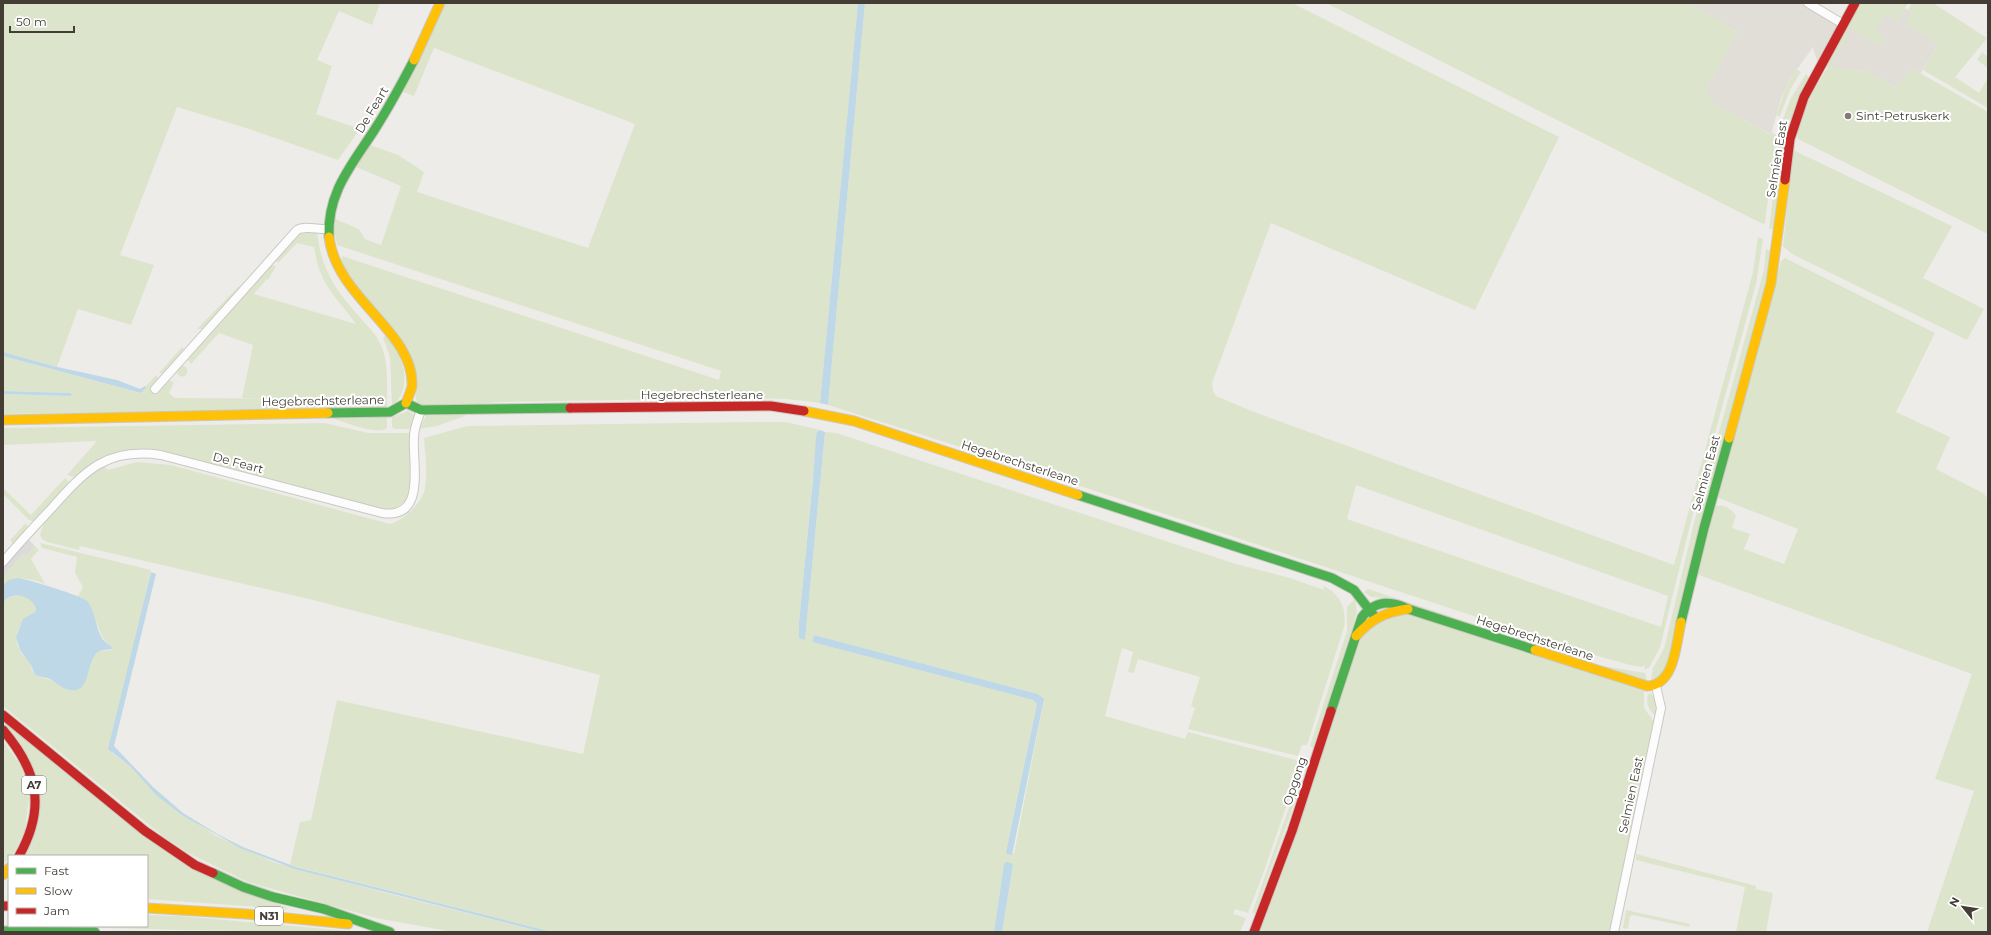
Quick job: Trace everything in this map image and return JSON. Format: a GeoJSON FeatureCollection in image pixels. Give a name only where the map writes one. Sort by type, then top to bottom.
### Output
{"type":"FeatureCollection","features":[{"type":"Feature","properties":{"kind":"main road","name":"De Feart"},"geometry":{"type":"LineString","coordinates":[[406,403],[411,384],[406,357],[398,342],[343,277],[332,252],[328,229],[332,204],[340,183],[382,118],[416,57],[440,3]]}},
{"type":"Feature","properties":{"kind":"main road","name":"Selmien East"},"geometry":{"type":"LineString","coordinates":[[1656,686],[1666,679],[1669,673],[1704,528],[1771,283],[1779,234],[1790,139],[1804,97],[1855,3]]}},
{"type":"Feature","properties":{"kind":"main road","name":"Hegebrechsterleane"},"geometry":{"type":"LineString","coordinates":[[3,420],[390,412],[406,403],[421,410],[730,406],[784,407],[826,414],[854,421],[1332,578],[1351,588],[1369,607],[1376,617],[1388,611],[1408,609]]}},
{"type":"Feature","properties":{"kind":"main road","name":"Hegebrechsterleane"},"geometry":{"type":"LineString","coordinates":[[1369,607],[1381,602],[1396,603],[1408,609],[1634,683],[1647,686],[1656,686]]}},
{"type":"Feature","properties":{"kind":"main road","name":"Opgong"},"geometry":{"type":"LineString","coordinates":[[1254,932],[1292,831],[1356,636],[1359,620],[1369,607]]}},
{"type":"Feature","properties":{"kind":"main road","name":"Opgong"},"geometry":{"type":"LineString","coordinates":[[1356,636],[1376,617]]}},
{"type":"Feature","properties":{"kind":"main road","name":"N31"},"geometry":{"type":"LineString","coordinates":[[3,715],[145,831],[195,865],[244,887],[273,897],[324,910],[391,932]]}},
{"type":"Feature","properties":{"kind":"main road","name":"A7"},"geometry":{"type":"LineString","coordinates":[[3,730],[24,756],[35,788],[36,811],[32,831],[20,855]]}},
{"type":"Feature","properties":{"kind":"main road","name":"N31"},"geometry":{"type":"LineString","coordinates":[[148,908],[246,914],[348,924],[391,932]]}},
{"type":"Feature","properties":{"kind":"main road"},"geometry":{"type":"LineString","coordinates":[[3,931],[95,932]]}},
{"type":"Feature","properties":{"kind":"street"},"geometry":{"type":"LineString","coordinates":[[1808,3],[1843,24]]}},
{"type":"Feature","properties":{"kind":"street"},"geometry":{"type":"LineString","coordinates":[[155,389],[298,230],[304,228],[318,230],[328,229]]}},
{"type":"Feature","properties":{"kind":"street","name":"De Feart"},"geometry":{"type":"LineString","coordinates":[[3,562],[78,478],[101,463],[121,456],[135,454],[161,455],[382,513],[396,513],[407,506],[414,494],[414,436],[421,410]]}},
{"type":"Feature","properties":{"kind":"street","name":"Selmien East"},"geometry":{"type":"LineString","coordinates":[[1614,932],[1661,708],[1656,686]]}},
{"type":"Feature","properties":{"kind":"shaded area"},"geometry":{"type":"Polygon","coordinates":[[[1687,3],[1817,3],[1871,38],[1885,14],[1897,21],[1905,8],[1912,13],[1906,24],[1938,44],[1921,73],[1913,69],[1896,88],[1867,72],[1828,67],[1818,64],[1813,47],[1790,79],[1781,99],[1771,134],[1712,104],[1705,90],[1738,32],[1687,3]]]}},
{"type":"Feature","properties":{"kind":"shaded area"},"geometry":{"type":"Polygon","coordinates":[[[28,539],[35,546],[26,556],[23,554],[3,577],[3,567],[28,539]]]}},
{"type":"Feature","properties":{"kind":"green space"},"geometry":{"type":"Polygon","coordinates":[[[3,3],[380,3],[372,25],[339,11],[317,60],[332,66],[316,114],[360,129],[338,160],[246,128],[177,107],[120,255],[154,265],[131,325],[78,309],[57,367],[3,352],[3,3]]]}},
{"type":"Feature","properties":{"kind":"green space"},"geometry":{"type":"Polygon","coordinates":[[[444,3],[858,3],[820,403],[787,399],[743,398],[499,402],[467,405],[423,405],[417,402],[414,374],[350,281],[342,265],[342,256],[719,380],[721,371],[337,245],[334,229],[335,219],[359,229],[365,239],[381,245],[401,186],[356,167],[370,145],[398,155],[424,172],[417,192],[588,248],[635,124],[434,48],[414,96],[403,92],[444,3]]]}},
{"type":"Feature","properties":{"kind":"green space"},"geometry":{"type":"Polygon","coordinates":[[[865,3],[1292,3],[1559,137],[1475,310],[1271,223],[1212,383],[1213,391],[1216,396],[1254,412],[1674,565],[1753,272],[1758,237],[1763,239],[1756,284],[1694,509],[1660,647],[1649,668],[1644,669],[1645,664],[1642,667],[1630,665],[1573,649],[1011,463],[828,405],[865,3]],[[1356,485],[1347,519],[1661,627],[1668,596],[1356,485]]]}},
{"type":"Feature","properties":{"kind":"green space"},"geometry":{"type":"Polygon","coordinates":[[[1326,3],[1687,3],[1738,32],[1705,90],[1713,104],[1770,134],[1771,132],[1776,135],[1765,223],[1763,224],[1326,3]]]}},
{"type":"Feature","properties":{"kind":"green space"},"geometry":{"type":"Polygon","coordinates":[[[1860,3],[1908,3],[1897,21],[1885,14],[1875,32],[1885,38],[1881,46],[1847,27],[1860,3]]]}},
{"type":"Feature","properties":{"kind":"green space"},"geometry":{"type":"Polygon","coordinates":[[[1912,3],[1933,3],[1987,38],[1955,77],[1979,93],[1988,78],[1988,108],[1923,70],[1938,44],[1906,24],[1912,13],[1908,10],[1912,3]]]}},
{"type":"Feature","properties":{"kind":"green space"},"geometry":{"type":"Polygon","coordinates":[[[1844,32],[1849,35],[1829,67],[1867,72],[1896,88],[1913,69],[1988,112],[1988,234],[1798,139],[1797,131],[1802,112],[1812,92],[1828,67],[1827,65],[1844,32]]]}},
{"type":"Feature","properties":{"kind":"green space"},"geometry":{"type":"Polygon","coordinates":[[[1982,52],[1988,57],[1988,68],[1977,60],[1982,52]]]}},
{"type":"Feature","properties":{"kind":"green space"},"geometry":{"type":"Polygon","coordinates":[[[1796,69],[1801,72],[1790,90],[1780,116],[1776,116],[1786,88],[1796,69]]]}},
{"type":"Feature","properties":{"kind":"green space"},"geometry":{"type":"Polygon","coordinates":[[[1806,74],[1809,77],[1791,119],[1783,119],[1791,98],[1806,74]]]}},
{"type":"Feature","properties":{"kind":"green space"},"geometry":{"type":"Polygon","coordinates":[[[1780,138],[1784,139],[1776,229],[1769,229],[1780,138]]]}},
{"type":"Feature","properties":{"kind":"green space"},"geometry":{"type":"Polygon","coordinates":[[[1793,150],[1952,226],[1923,278],[1984,309],[1967,340],[1792,254],[1783,246],[1793,150]]]}},
{"type":"Feature","properties":{"kind":"green space"},"geometry":{"type":"Polygon","coordinates":[[[304,232],[317,233],[322,257],[335,286],[381,345],[384,352],[387,375],[386,408],[3,414],[3,394],[70,396],[70,393],[3,391],[3,356],[140,393],[156,375],[159,379],[152,390],[156,394],[168,380],[174,382],[169,393],[175,398],[338,399],[242,398],[253,345],[219,333],[191,364],[188,360],[189,357],[271,265],[276,266],[268,280],[267,279],[254,294],[356,324],[324,281],[314,247],[297,243],[278,263],[275,260],[296,236],[304,232]]]}},
{"type":"Feature","properties":{"kind":"green space"},"geometry":{"type":"Polygon","coordinates":[[[1766,249],[1773,252],[1666,669],[1660,676],[1651,680],[1653,668],[1664,649],[1695,519],[1764,270],[1766,249]]]}},
{"type":"Feature","properties":{"kind":"green space"},"geometry":{"type":"Polygon","coordinates":[[[1785,258],[1935,333],[1896,412],[1950,437],[1936,469],[1983,493],[1988,499],[1988,932],[1927,932],[1974,791],[1935,779],[1972,674],[1696,574],[1714,506],[1724,506],[1732,511],[1736,516],[1732,528],[1750,534],[1744,549],[1784,564],[1798,529],[1716,497],[1781,261],[1785,258]]]}},
{"type":"Feature","properties":{"kind":"green space"},"geometry":{"type":"Polygon","coordinates":[[[239,286],[240,289],[205,329],[197,329],[239,286]]]}},
{"type":"Feature","properties":{"kind":"green space"},"geometry":{"type":"Polygon","coordinates":[[[385,336],[392,343],[397,352],[404,371],[403,390],[399,399],[392,406],[390,357],[383,338],[385,336]]]}},
{"type":"Feature","properties":{"kind":"green space"},"geometry":{"type":"Polygon","coordinates":[[[182,347],[185,351],[166,374],[159,373],[182,347]]]}},
{"type":"Feature","properties":{"kind":"green space"},"geometry":{"type":"Polygon","coordinates":[[[182,365],[186,367],[188,371],[186,375],[182,377],[178,375],[176,371],[178,367],[182,365]]]}},
{"type":"Feature","properties":{"kind":"green space"},"geometry":{"type":"Polygon","coordinates":[[[408,411],[414,415],[410,429],[394,429],[392,427],[392,417],[408,411]]]}},
{"type":"Feature","properties":{"kind":"green space"},"geometry":{"type":"Polygon","coordinates":[[[465,414],[465,416],[437,426],[419,429],[426,416],[465,414]]]}},
{"type":"Feature","properties":{"kind":"green space"},"geometry":{"type":"Polygon","coordinates":[[[387,416],[387,428],[382,430],[367,429],[329,417],[387,416]]]}},
{"type":"Feature","properties":{"kind":"green space"},"geometry":{"type":"Polygon","coordinates":[[[786,422],[820,430],[817,432],[799,622],[805,640],[825,432],[836,433],[1236,564],[1290,578],[1324,590],[1323,586],[1329,589],[1341,602],[1345,620],[1344,627],[1307,745],[1302,745],[1298,756],[1188,729],[1195,708],[1191,706],[1200,677],[1138,659],[1134,673],[1128,672],[1133,652],[1122,648],[1105,716],[1185,739],[1188,732],[1296,760],[1301,763],[1248,913],[1235,909],[1233,914],[1246,918],[1240,932],[1002,932],[1013,866],[1004,864],[994,932],[552,932],[290,865],[300,822],[311,820],[337,700],[583,754],[600,675],[309,599],[80,546],[79,550],[47,542],[43,540],[40,535],[44,522],[79,481],[103,465],[108,470],[137,462],[171,465],[390,524],[407,515],[421,499],[425,488],[426,476],[424,438],[467,426],[786,422]],[[814,635],[812,642],[1033,700],[1037,704],[1006,852],[1014,854],[1044,699],[1038,694],[814,635]]]}},
{"type":"Feature","properties":{"kind":"green space"},"geometry":{"type":"Polygon","coordinates":[[[325,423],[368,433],[410,433],[412,482],[407,499],[401,507],[383,511],[153,451],[130,451],[111,455],[93,463],[75,477],[67,475],[97,441],[3,445],[3,428],[325,423]]]}},
{"type":"Feature","properties":{"kind":"green space"},"geometry":{"type":"Polygon","coordinates":[[[65,478],[69,482],[35,522],[29,520],[3,494],[3,488],[31,515],[65,478]]]}},
{"type":"Feature","properties":{"kind":"green space"},"geometry":{"type":"Polygon","coordinates":[[[26,523],[28,528],[12,547],[11,546],[13,543],[10,540],[26,523]]]}},
{"type":"Feature","properties":{"kind":"green space"},"geometry":{"type":"Polygon","coordinates":[[[40,543],[151,570],[130,665],[109,747],[112,753],[131,767],[156,795],[216,836],[273,862],[390,894],[542,932],[453,932],[376,918],[248,882],[188,853],[164,837],[3,706],[4,602],[8,599],[24,596],[29,598],[35,606],[35,612],[25,620],[19,628],[17,634],[17,645],[29,662],[35,675],[54,681],[90,666],[92,659],[99,651],[112,650],[112,647],[106,642],[98,628],[90,606],[85,600],[78,596],[83,587],[75,573],[77,557],[42,548],[40,543]]]}},
{"type":"Feature","properties":{"kind":"green space"},"geometry":{"type":"Polygon","coordinates":[[[35,546],[39,550],[31,559],[45,584],[23,578],[12,580],[3,585],[3,577],[23,554],[26,556],[35,546]]]}},
{"type":"Feature","properties":{"kind":"green space"},"geometry":{"type":"Polygon","coordinates":[[[1368,589],[1598,665],[1645,673],[1647,680],[1636,680],[1393,599],[1371,597],[1364,592],[1368,589]]]}},
{"type":"Feature","properties":{"kind":"green space"},"geometry":{"type":"Polygon","coordinates":[[[1355,599],[1357,611],[1353,627],[1315,747],[1313,748],[1310,746],[1347,631],[1347,607],[1355,599]]]}},
{"type":"Feature","properties":{"kind":"green space"},"geometry":{"type":"Polygon","coordinates":[[[1391,615],[1411,615],[1644,691],[1644,708],[1655,723],[1611,932],[1257,932],[1361,638],[1366,631],[1391,615]]]}},
{"type":"Feature","properties":{"kind":"green space"},"geometry":{"type":"Polygon","coordinates":[[[1649,693],[1656,700],[1656,716],[1648,706],[1647,700],[1649,693]]]}},
{"type":"Feature","properties":{"kind":"green space"},"geometry":{"type":"Polygon","coordinates":[[[3,719],[148,838],[289,909],[148,899],[148,855],[23,855],[38,813],[3,719]]]}},
{"type":"Feature","properties":{"kind":"green space"},"geometry":{"type":"Polygon","coordinates":[[[3,741],[21,766],[29,798],[25,830],[15,851],[12,855],[8,855],[8,859],[3,865],[3,741]]]}},
{"type":"Feature","properties":{"kind":"green space"},"geometry":{"type":"Polygon","coordinates":[[[1297,785],[1300,788],[1255,913],[1252,913],[1297,785]]]}},
{"type":"Feature","properties":{"kind":"green space"},"geometry":{"type":"Polygon","coordinates":[[[1636,854],[1756,886],[1756,889],[1773,893],[1766,932],[1736,932],[1745,887],[1636,860],[1636,854]]]}},
{"type":"Feature","properties":{"kind":"green space"},"geometry":{"type":"Polygon","coordinates":[[[1626,910],[1690,924],[1689,927],[1633,915],[1630,916],[1628,929],[1623,928],[1626,910]]]}},
{"type":"Feature","properties":{"kind":"green space"},"geometry":{"type":"Polygon","coordinates":[[[148,915],[180,916],[359,932],[288,932],[74,927],[148,927],[148,915]]]}},
{"type":"Feature","properties":{"kind":"water"},"geometry":{"type":"Polygon","coordinates":[[[858,3],[865,3],[828,405],[820,403],[858,3]]]}},
{"type":"Feature","properties":{"kind":"water"},"geometry":{"type":"Polygon","coordinates":[[[3,352],[53,366],[117,380],[140,389],[145,386],[146,387],[141,393],[3,356],[3,352]]]}},
{"type":"Feature","properties":{"kind":"water"},"geometry":{"type":"Polygon","coordinates":[[[3,391],[70,393],[72,395],[3,394],[3,391]]]}},
{"type":"Feature","properties":{"kind":"water"},"geometry":{"type":"Polygon","coordinates":[[[820,430],[825,432],[805,640],[799,638],[799,622],[816,437],[817,432],[820,430]]]}},
{"type":"Feature","properties":{"kind":"water"},"geometry":{"type":"Polygon","coordinates":[[[151,572],[156,574],[114,746],[153,787],[183,813],[219,835],[243,847],[296,867],[552,932],[542,932],[295,869],[242,849],[182,815],[156,795],[131,767],[108,749],[151,572]]]}},
{"type":"Feature","properties":{"kind":"water"},"geometry":{"type":"Polygon","coordinates":[[[18,578],[43,584],[76,595],[87,601],[90,605],[103,640],[113,649],[98,652],[94,657],[84,684],[80,688],[75,690],[66,689],[50,679],[35,675],[31,665],[20,650],[16,637],[23,619],[35,612],[36,609],[34,604],[27,598],[22,596],[12,596],[4,602],[3,618],[3,585],[9,580],[18,578]]]}},
{"type":"Feature","properties":{"kind":"water"},"geometry":{"type":"Polygon","coordinates":[[[814,635],[1038,694],[1044,699],[1012,855],[1007,854],[1006,852],[1037,704],[1033,700],[812,642],[814,635]]]}},
{"type":"Feature","properties":{"kind":"water"},"geometry":{"type":"Polygon","coordinates":[[[1006,862],[1013,865],[1002,932],[994,932],[1004,864],[1006,862]]]}},
{"type":"Feature","properties":{"kind":"traffic: fast"},"geometry":{"type":"LineString","coordinates":[[329,237],[329,221],[332,206],[343,180],[375,129],[414,60]]}},
{"type":"Feature","properties":{"kind":"traffic: fast"},"geometry":{"type":"LineString","coordinates":[[328,413],[390,412],[406,403],[421,410],[570,408]]}},
{"type":"Feature","properties":{"kind":"traffic: fast"},"geometry":{"type":"LineString","coordinates":[[1681,622],[1704,528],[1729,438]]}},
{"type":"Feature","properties":{"kind":"traffic: fast"},"geometry":{"type":"LineString","coordinates":[[1078,495],[1332,578],[1354,590],[1375,617]]}},
{"type":"Feature","properties":{"kind":"traffic: fast"},"geometry":{"type":"LineString","coordinates":[[1331,711],[1362,617],[1372,607],[1383,603],[1395,604],[1535,650]]}},
{"type":"Feature","properties":{"kind":"traffic: fast"},"geometry":{"type":"LineString","coordinates":[[213,873],[243,887],[273,897],[324,909],[390,932]]}},
{"type":"Feature","properties":{"kind":"traffic: fast"},"geometry":{"type":"LineString","coordinates":[[3,931],[95,932]]}},
{"type":"Feature","properties":{"kind":"traffic: slow"},"geometry":{"type":"LineString","coordinates":[[414,60],[440,3]]}},
{"type":"Feature","properties":{"kind":"traffic: slow"},"geometry":{"type":"LineString","coordinates":[[1729,438],[1771,283],[1785,180]]}},
{"type":"Feature","properties":{"kind":"traffic: slow"},"geometry":{"type":"LineString","coordinates":[[329,237],[335,259],[345,278],[359,297],[389,331],[401,349],[410,367],[412,386],[406,403]]}},
{"type":"Feature","properties":{"kind":"traffic: slow"},"geometry":{"type":"LineString","coordinates":[[804,411],[854,421],[1078,495]]}},
{"type":"Feature","properties":{"kind":"traffic: slow"},"geometry":{"type":"LineString","coordinates":[[3,420],[328,413]]}},
{"type":"Feature","properties":{"kind":"traffic: slow"},"geometry":{"type":"LineString","coordinates":[[1356,636],[1367,625],[1379,617],[1392,612],[1408,609]]}},
{"type":"Feature","properties":{"kind":"traffic: slow"},"geometry":{"type":"LineString","coordinates":[[1535,650],[1647,686],[1656,684],[1663,679],[1669,671],[1673,662],[1681,622]]}},
{"type":"Feature","properties":{"kind":"traffic: slow"},"geometry":{"type":"LineString","coordinates":[[3,875],[8,869]]}},
{"type":"Feature","properties":{"kind":"traffic: slow"},"geometry":{"type":"LineString","coordinates":[[148,908],[246,914],[348,924]]}},
{"type":"Feature","properties":{"kind":"traffic: jam"},"geometry":{"type":"LineString","coordinates":[[1785,180],[1790,139],[1804,97],[1855,3]]}},
{"type":"Feature","properties":{"kind":"traffic: jam"},"geometry":{"type":"LineString","coordinates":[[570,408],[771,406],[804,411]]}},
{"type":"Feature","properties":{"kind":"traffic: jam"},"geometry":{"type":"LineString","coordinates":[[1254,932],[1292,831],[1331,711]]}},
{"type":"Feature","properties":{"kind":"traffic: jam"},"geometry":{"type":"LineString","coordinates":[[3,715],[145,831],[195,865],[213,873]]}},
{"type":"Feature","properties":{"kind":"traffic: jam"},"geometry":{"type":"LineString","coordinates":[[3,730],[15,745],[24,760],[31,775],[34,790],[35,806],[33,822],[28,838],[20,855]]}},
{"type":"Feature","properties":{"kind":"traffic: jam"},"geometry":{"type":"LineString","coordinates":[[3,906],[8,906]]}},
{"type":"Feature","properties":{"kind":"place","name":"Sint-Petruskerk"},"geometry":{"type":"Point","coordinates":[1848,116]}}]}
